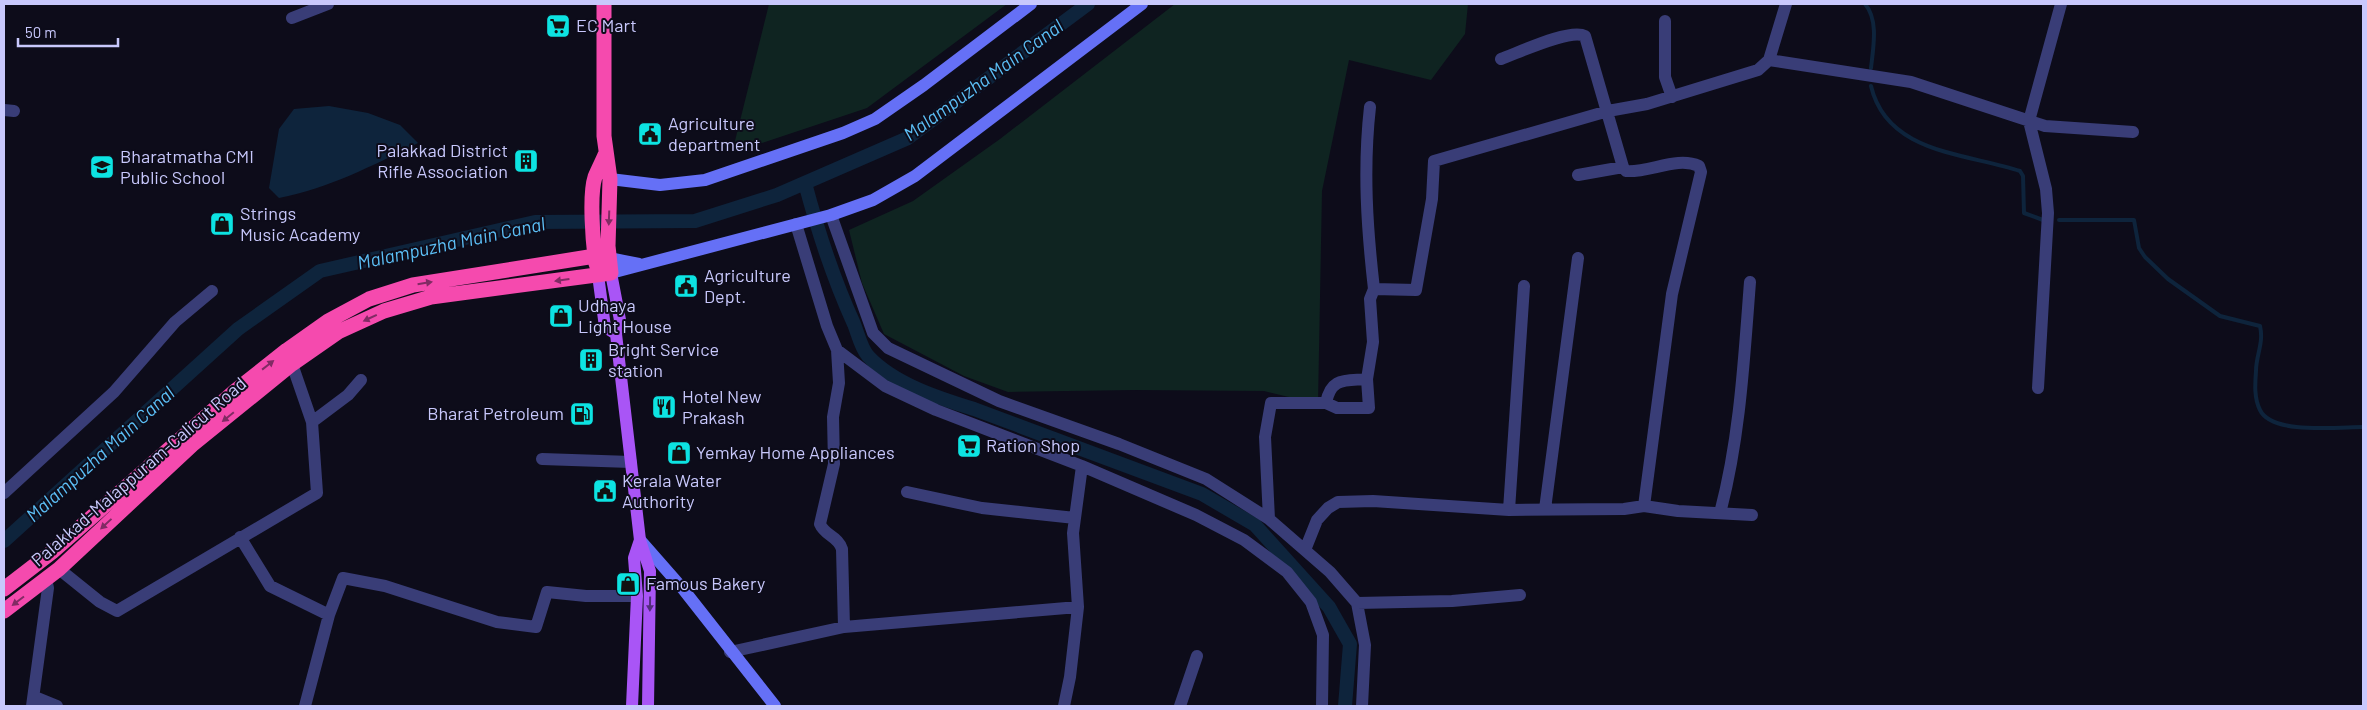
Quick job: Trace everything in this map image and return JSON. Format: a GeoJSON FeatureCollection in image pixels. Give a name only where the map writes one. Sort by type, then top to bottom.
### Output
{"type":"FeatureCollection","features":[{"type":"Feature","properties":{"kind":"highway"},"geometry":{"type":"LineString","coordinates":[[602,259],[610,184],[605,155],[604,4]]}},
{"type":"Feature","properties":{"kind":"highway"},"geometry":{"type":"LineString","coordinates":[[602,259],[594,190],[595,178],[605,155]]}},
{"type":"Feature","properties":{"kind":"highway","name":"Palakkad-Malappuram-Calicut Road"},"geometry":{"type":"LineString","coordinates":[[4,589],[52,552],[234,392],[287,350],[328,322],[369,299],[413,285],[602,259]]}},
{"type":"Feature","properties":{"kind":"highway","name":"Palakkad-Malappuram-Calicut Road"},"geometry":{"type":"LineString","coordinates":[[4,611],[59,569],[192,446],[292,364],[338,332],[398,307],[431,297],[602,259]]}},
{"type":"Feature","properties":{"kind":"highway"},"geometry":{"type":"LineString","coordinates":[[391,292],[398,307]]}},
{"type":"Feature","properties":{"kind":"main road"},"geometry":{"type":"LineString","coordinates":[[602,259],[620,320],[616,334],[640,540],[650,571],[648,706]]}},
{"type":"Feature","properties":{"kind":"main road"},"geometry":{"type":"LineString","coordinates":[[632,706],[637,596],[634,558],[640,540]]}},
{"type":"Feature","properties":{"kind":"street"},"geometry":{"type":"LineString","coordinates":[[292,18],[328,4]]}},
{"type":"Feature","properties":{"kind":"street"},"geometry":{"type":"LineString","coordinates":[[610,184],[660,185],[705,180],[843,133],[875,119],[917,90],[1031,4]]}},
{"type":"Feature","properties":{"kind":"street"},"geometry":{"type":"LineString","coordinates":[[602,259],[644,265],[831,216],[873,200],[915,176],[1142,4]]}},
{"type":"Feature","properties":{"kind":"street"},"geometry":{"type":"LineString","coordinates":[[1374,289],[1416,290],[1432,199],[1434,161],[1608,111],[1672,97],[1758,70],[1769,60],[1786,4]]}},
{"type":"Feature","properties":{"kind":"street"},"geometry":{"type":"LineString","coordinates":[[2038,388],[2048,212],[2046,189],[2029,121],[2061,4]]}},
{"type":"Feature","properties":{"kind":"street"},"geometry":{"type":"LineString","coordinates":[[1665,21],[1665,77],[1672,97]]}},
{"type":"Feature","properties":{"kind":"street"},"geometry":{"type":"LineString","coordinates":[[1501,59],[1562,37],[1580,34],[1585,36],[1623,167],[1626,171],[1633,172],[1671,165],[1695,164],[1699,166],[1701,172],[1672,294],[1644,506]]}},
{"type":"Feature","properties":{"kind":"street"},"geometry":{"type":"LineString","coordinates":[[1769,60],[1911,82],[2045,126],[2133,132]]}},
{"type":"Feature","properties":{"kind":"street"},"geometry":{"type":"LineString","coordinates":[[1269,519],[1266,437],[1271,403],[1326,403],[1337,408],[1369,408],[1367,379],[1373,342],[1370,299],[1374,289],[1366,211],[1366,147],[1370,107]]}},
{"type":"Feature","properties":{"kind":"street"},"geometry":{"type":"LineString","coordinates":[[1578,175],[1623,167]]}},
{"type":"Feature","properties":{"kind":"street"},"geometry":{"type":"LineString","coordinates":[[831,216],[873,332],[888,348],[999,400],[1206,479],[1269,519],[1330,572],[1357,603],[1365,645],[1362,706]]}},
{"type":"Feature","properties":{"kind":"street"},"geometry":{"type":"LineString","coordinates":[[796,224],[827,326],[837,350],[839,383],[833,416],[834,464],[820,524],[824,532],[840,543],[842,549],[844,627]]}},
{"type":"Feature","properties":{"kind":"street"},"geometry":{"type":"LineString","coordinates":[[1545,509],[1578,258]]}},
{"type":"Feature","properties":{"kind":"street"},"geometry":{"type":"LineString","coordinates":[[1720,513],[1729,478],[1734,442],[1750,282]]}},
{"type":"Feature","properties":{"kind":"street"},"geometry":{"type":"LineString","coordinates":[[1509,510],[1524,286]]}},
{"type":"Feature","properties":{"kind":"street"},"geometry":{"type":"LineString","coordinates":[[4,493],[114,392],[175,322],[212,291]]}},
{"type":"Feature","properties":{"kind":"street"},"geometry":{"type":"LineString","coordinates":[[837,350],[885,386],[936,410],[1082,466],[1196,515],[1244,540],[1287,572],[1311,602],[1323,635],[1324,683],[1322,706]]}},
{"type":"Feature","properties":{"kind":"street"},"geometry":{"type":"LineString","coordinates":[[59,569],[100,602],[117,611],[317,493],[312,422],[292,364]]}},
{"type":"Feature","properties":{"kind":"street"},"geometry":{"type":"LineString","coordinates":[[1326,403],[1329,390],[1337,382],[1367,379]]}},
{"type":"Feature","properties":{"kind":"street"},"geometry":{"type":"LineString","coordinates":[[312,422],[348,395],[361,380]]}},
{"type":"Feature","properties":{"kind":"street"},"geometry":{"type":"LineString","coordinates":[[542,459],[631,462]]}},
{"type":"Feature","properties":{"kind":"street"},"geometry":{"type":"LineString","coordinates":[[1064,706],[1070,677],[1078,607],[1072,533],[1082,466]]}},
{"type":"Feature","properties":{"kind":"street"},"geometry":{"type":"LineString","coordinates":[[907,492],[982,508],[1075,518]]}},
{"type":"Feature","properties":{"kind":"street"},"geometry":{"type":"LineString","coordinates":[[1305,550],[1317,520],[1328,508],[1338,502],[1373,501],[1509,510],[1624,509],[1644,506],[1752,515]]}},
{"type":"Feature","properties":{"kind":"street"},"geometry":{"type":"LineString","coordinates":[[240,537],[270,586],[329,615]]}},
{"type":"Feature","properties":{"kind":"street"},"geometry":{"type":"LineString","coordinates":[[640,540],[683,590],[730,652],[775,706]]}},
{"type":"Feature","properties":{"kind":"street"},"geometry":{"type":"LineString","coordinates":[[305,706],[329,615],[343,578],[385,586],[497,622],[536,627],[547,592],[586,596],[637,596]]}},
{"type":"Feature","properties":{"kind":"street"},"geometry":{"type":"LineString","coordinates":[[46,579],[48,588],[33,702],[57,706]]}},
{"type":"Feature","properties":{"kind":"street"},"geometry":{"type":"LineString","coordinates":[[1357,603],[1452,601],[1520,594]]}},
{"type":"Feature","properties":{"kind":"street"},"geometry":{"type":"LineString","coordinates":[[730,652],[844,627],[1078,607]]}},
{"type":"Feature","properties":{"kind":"street"},"geometry":{"type":"LineString","coordinates":[[1180,706],[1197,656]]}},
{"type":"Feature","properties":{"kind":"green space"},"geometry":{"type":"Polygon","coordinates":[[[769,4],[1007,4],[867,108],[732,153],[769,4]]]}},
{"type":"Feature","properties":{"kind":"green space"},"geometry":{"type":"Polygon","coordinates":[[[1175,4],[1468,4],[1465,34],[1431,80],[1349,60],[1322,191],[1318,404],[1264,391],[1134,390],[1008,392],[964,376],[884,334],[862,283],[849,230],[913,201],[1000,139],[1175,4]]]}},
{"type":"Feature","properties":{"kind":"water"},"geometry":{"type":"Polygon","coordinates":[[[329,106],[368,113],[400,125],[418,143],[333,182],[279,198],[269,188],[279,129],[294,109],[329,106]]]}},
{"type":"Feature","properties":{"kind":"waterway","name":"Malampuzha Main Canal"},"geometry":{"type":"LineString","coordinates":[[4,541],[238,329],[320,271],[535,222],[695,221],[777,195],[908,138],[1088,4]]}},
{"type":"Feature","properties":{"kind":"waterway"},"geometry":{"type":"LineString","coordinates":[[1865,4],[1874,26],[1871,68]]}},
{"type":"Feature","properties":{"kind":"waterway"},"geometry":{"type":"LineString","coordinates":[[1871,86],[1880,108],[1893,125],[1911,138],[1953,154],[2020,171],[2023,176],[2024,213],[2043,220]]}},
{"type":"Feature","properties":{"kind":"waterway"},"geometry":{"type":"LineString","coordinates":[[805,183],[833,272],[868,356],[890,375],[917,389],[1202,494],[1255,525],[1329,607],[1350,644],[1345,706]]}},
{"type":"Feature","properties":{"kind":"waterway"},"geometry":{"type":"LineString","coordinates":[[2059,220],[2134,220],[2139,248],[2145,257],[2168,279],[2220,316],[2260,326],[2261,338],[2256,365],[2255,391],[2260,410],[2267,418],[2278,423],[2307,428],[2363,427]]}},
{"type":"Feature","properties":{"kind":"place","name":"EC Mart"},"geometry":{"type":"Point","coordinates":[558,26]}},
{"type":"Feature","properties":{"kind":"place","name":"Agriculture department"},"geometry":{"type":"Point","coordinates":[650,134]}},
{"type":"Feature","properties":{"kind":"place","name":"Palakkad District Rifle Association"},"geometry":{"type":"Point","coordinates":[526,161]}},
{"type":"Feature","properties":{"kind":"place","name":"Bharatmatha CMI Public School"},"geometry":{"type":"Point","coordinates":[102,167]}},
{"type":"Feature","properties":{"kind":"place","name":"Strings Music Academy"},"geometry":{"type":"Point","coordinates":[222,224]}},
{"type":"Feature","properties":{"kind":"place","name":"Agriculture Dept."},"geometry":{"type":"Point","coordinates":[686,286]}},
{"type":"Feature","properties":{"kind":"place","name":"Udhaya Light House"},"geometry":{"type":"Point","coordinates":[561,316]}},
{"type":"Feature","properties":{"kind":"place","name":"Bright Service station"},"geometry":{"type":"Point","coordinates":[591,360]}},
{"type":"Feature","properties":{"kind":"place","name":"Hotel New Prakash"},"geometry":{"type":"Point","coordinates":[664,407]}},
{"type":"Feature","properties":{"kind":"place","name":"Bharat Petroleum"},"geometry":{"type":"Point","coordinates":[582,414]}},
{"type":"Feature","properties":{"kind":"place","name":"Ration Shop"},"geometry":{"type":"Point","coordinates":[969,446]}},
{"type":"Feature","properties":{"kind":"place","name":"Yemkay Home Appliances"},"geometry":{"type":"Point","coordinates":[679,453]}},
{"type":"Feature","properties":{"kind":"place","name":"Kerala Water Authority"},"geometry":{"type":"Point","coordinates":[605,491]}},
{"type":"Feature","properties":{"kind":"place","name":"Famous Bakery"},"geometry":{"type":"Point","coordinates":[628,584]}}]}
